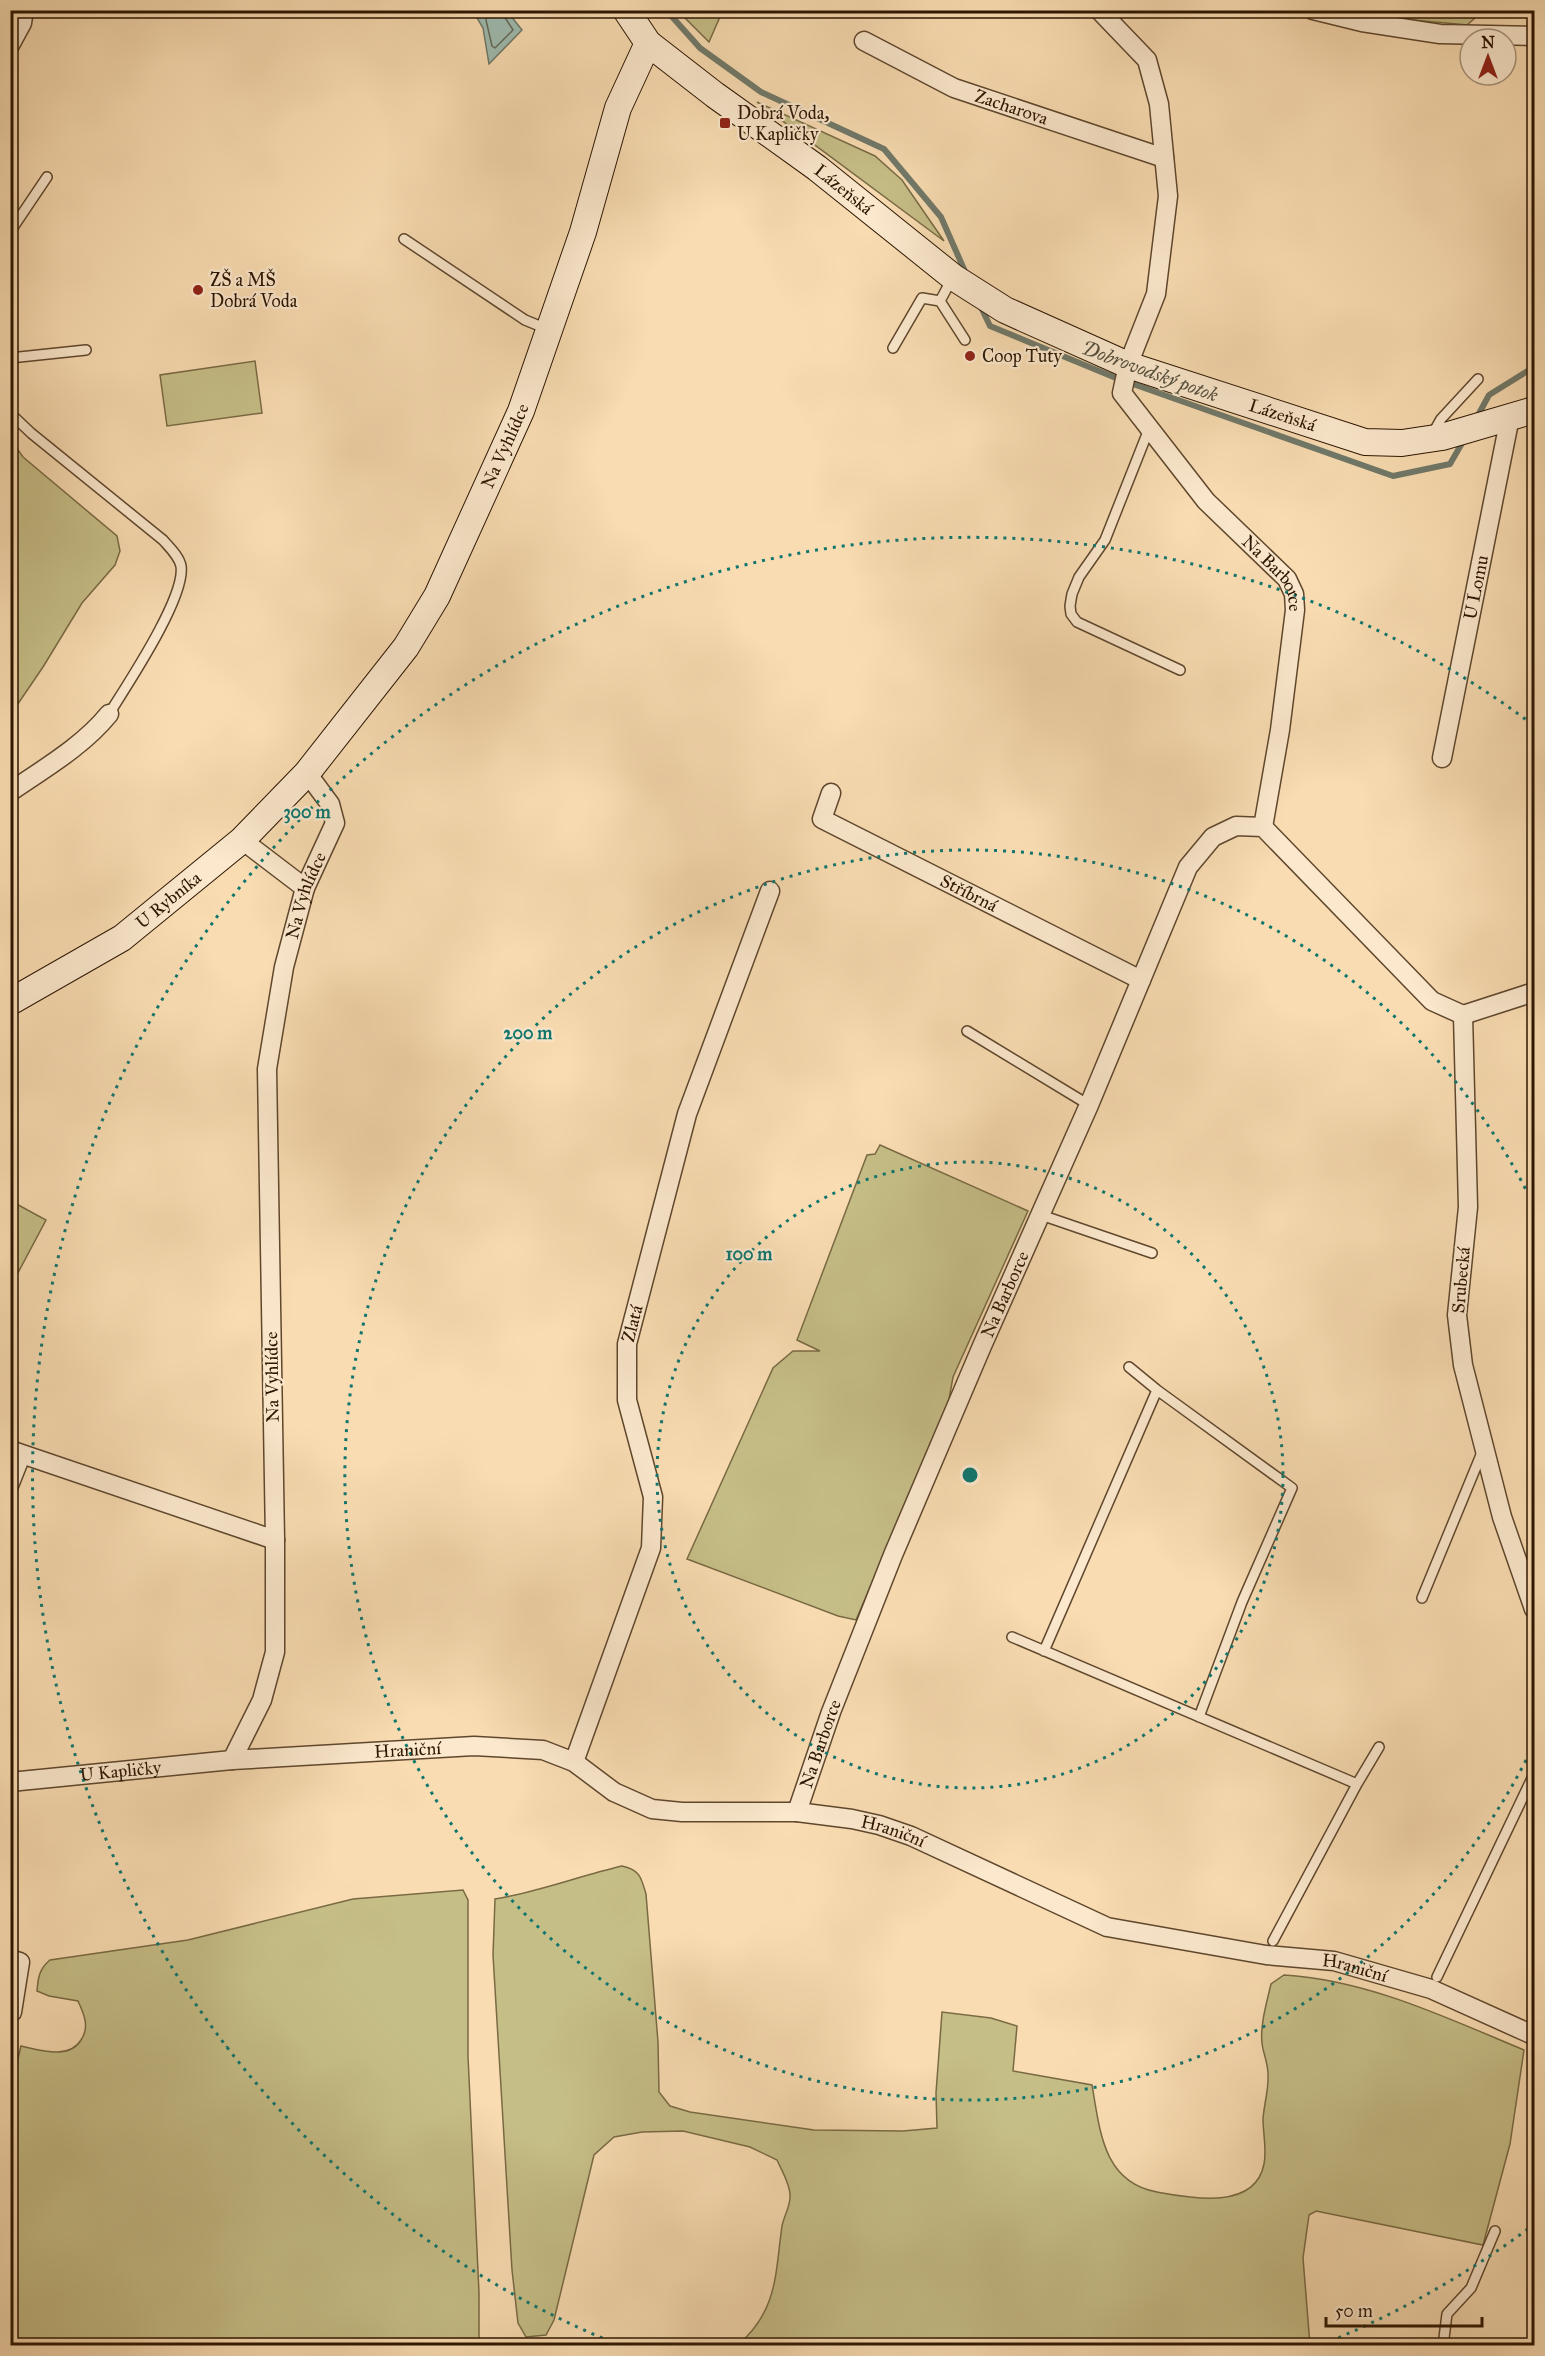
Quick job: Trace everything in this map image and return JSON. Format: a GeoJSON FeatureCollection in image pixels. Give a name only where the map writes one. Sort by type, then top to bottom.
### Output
{"type":"FeatureCollection","features":[{"type":"Feature","properties":{"kind":"street"},"geometry":{"type":"LineString","coordinates":[[10,45],[22,23],[24,10]]}},
{"type":"Feature","properties":{"kind":"street","name":"Lázeňská"},"geometry":{"type":"LineString","coordinates":[[626,10],[648,43],[715,95],[817,168],[953,277],[1005,310],[1128,369],[1365,442],[1402,443],[1436,438],[1534,410]]}},
{"type":"Feature","properties":{"kind":"street"},"geometry":{"type":"LineString","coordinates":[[1100,10],[1147,60],[1159,104],[1168,196],[1156,294],[1128,369]]}},
{"type":"Feature","properties":{"kind":"street"},"geometry":{"type":"LineString","coordinates":[[1313,10],[1362,22],[1440,34],[1534,36]]}},
{"type":"Feature","properties":{"kind":"street","name":"Zacharova"},"geometry":{"type":"LineString","coordinates":[[864,41],[954,88],[1164,158]]}},
{"type":"Feature","properties":{"kind":"street","name":"Na Vyhlídce"},"geometry":{"type":"LineString","coordinates":[[232,1760],[262,1700],[275,1652],[267,1068],[284,967],[305,888],[335,823],[330,804],[308,773],[406,647],[437,596],[521,411],[583,232],[618,108],[648,43]]}},
{"type":"Feature","properties":{"kind":"street","name":"Na Barborce"},"geometry":{"type":"LineString","coordinates":[[797,1812],[831,1712],[893,1555],[982,1346],[1089,1105],[1188,867],[1213,837],[1236,826],[1263,827],[1280,730],[1295,610],[1294,594],[1287,579],[1206,501],[1122,393],[1128,369]]}},
{"type":"Feature","properties":{"kind":"street","name":"U Lomu"},"geometry":{"type":"LineString","coordinates":[[1442,758],[1500,419]]}},
{"type":"Feature","properties":{"kind":"street"},"geometry":{"type":"LineString","coordinates":[[10,792],[74,748],[99,727],[109,714]]}},
{"type":"Feature","properties":{"kind":"street","name":"U Rybníka"},"geometry":{"type":"LineString","coordinates":[[10,1002],[122,938],[242,840],[308,773]]}},
{"type":"Feature","properties":{"kind":"street","name":"Stříbrná"},"geometry":{"type":"LineString","coordinates":[[831,793],[822,819],[1142,980]]}},
{"type":"Feature","properties":{"kind":"street"},"geometry":{"type":"LineString","coordinates":[[1263,827],[1432,1001],[1463,1015],[1534,992]]}},
{"type":"Feature","properties":{"kind":"street"},"geometry":{"type":"LineString","coordinates":[[242,840],[305,888]]}},
{"type":"Feature","properties":{"kind":"street","name":"Zlatá"},"geometry":{"type":"LineString","coordinates":[[574,1762],[651,1548],[653,1497],[627,1400],[627,1344],[687,1114],[770,891]]}},
{"type":"Feature","properties":{"kind":"street","name":"Srubecká"},"geometry":{"type":"LineString","coordinates":[[1463,1015],[1468,1207],[1457,1315],[1463,1365],[1502,1517],[1534,1609]]}},
{"type":"Feature","properties":{"kind":"street"},"geometry":{"type":"LineString","coordinates":[[18,1453],[275,1540]]}},
{"type":"Feature","properties":{"kind":"street","name":"Hraniční"},"geometry":{"type":"LineString","coordinates":[[232,1760],[474,1746],[543,1750],[574,1762],[614,1792],[652,1809],[682,1812],[797,1812],[879,1825],[911,1836],[1107,1927],[1266,1955],[1334,1961],[1431,1989],[1533,2035],[1534,2033]]}},
{"type":"Feature","properties":{"kind":"street","name":"U Kapličky"},"geometry":{"type":"LineString","coordinates":[[10,1782],[232,1760]]}},
{"type":"Feature","properties":{"kind":"street"},"geometry":{"type":"LineString","coordinates":[[10,1959],[20,1962],[12,2012]]}},
{"type":"Feature","properties":{"kind":"lane"},"geometry":{"type":"LineString","coordinates":[[10,232],[47,177]]}},
{"type":"Feature","properties":{"kind":"lane"},"geometry":{"type":"LineString","coordinates":[[404,239],[525,320],[550,330]]}},
{"type":"Feature","properties":{"kind":"lane"},"geometry":{"type":"LineString","coordinates":[[940,301],[953,277]]}},
{"type":"Feature","properties":{"kind":"lane"},"geometry":{"type":"LineString","coordinates":[[893,348],[922,298],[940,301],[965,340]]}},
{"type":"Feature","properties":{"kind":"lane"},"geometry":{"type":"LineString","coordinates":[[10,358],[86,350]]}},
{"type":"Feature","properties":{"kind":"lane"},"geometry":{"type":"LineString","coordinates":[[1436,438],[1441,419],[1478,379]]}},
{"type":"Feature","properties":{"kind":"lane"},"geometry":{"type":"LineString","coordinates":[[10,413],[31,433],[163,540],[174,552],[181,565],[176,595],[138,667],[109,714]]}},
{"type":"Feature","properties":{"kind":"lane"},"geometry":{"type":"LineString","coordinates":[[1149,429],[1105,540],[1079,577],[1072,594],[1071,614],[1077,622],[1180,670]]}},
{"type":"Feature","properties":{"kind":"lane"},"geometry":{"type":"LineString","coordinates":[[967,1031],[1089,1105]]}},
{"type":"Feature","properties":{"kind":"lane"},"geometry":{"type":"LineString","coordinates":[[1041,1215],[1152,1253]]}},
{"type":"Feature","properties":{"kind":"lane"},"geometry":{"type":"LineString","coordinates":[[1129,1367],[1292,1488],[1242,1602],[1199,1717]]}},
{"type":"Feature","properties":{"kind":"lane"},"geometry":{"type":"LineString","coordinates":[[1044,1651],[1157,1390]]}},
{"type":"Feature","properties":{"kind":"lane"},"geometry":{"type":"LineString","coordinates":[[1422,1598],[1484,1448]]}},
{"type":"Feature","properties":{"kind":"lane"},"geometry":{"type":"LineString","coordinates":[[10,1495],[18,1453]]}},
{"type":"Feature","properties":{"kind":"lane"},"geometry":{"type":"LineString","coordinates":[[1012,1637],[1357,1784]]}},
{"type":"Feature","properties":{"kind":"lane"},"geometry":{"type":"LineString","coordinates":[[1273,1941],[1379,1747]]}},
{"type":"Feature","properties":{"kind":"lane"},"geometry":{"type":"LineString","coordinates":[[1437,1977],[1534,1774]]}},
{"type":"Feature","properties":{"kind":"lane"},"geometry":{"type":"LineString","coordinates":[[1443,2346],[1447,2314],[1471,2288],[1495,2231]]}},
{"type":"Feature","properties":{"kind":"shaded area"},"geometry":{"type":"Polygon","coordinates":[[[1483,10],[1467,25],[1413,20],[1360,11],[1483,10]]]}},
{"type":"Feature","properties":{"kind":"shaded area"},"geometry":{"type":"Polygon","coordinates":[[[678,11],[719,11],[719,19],[709,42],[678,11]]]}},
{"type":"Feature","properties":{"kind":"shaded area"},"geometry":{"type":"Polygon","coordinates":[[[757,102],[875,156],[902,180],[944,241],[757,102]]]}},
{"type":"Feature","properties":{"kind":"shaded area"},"geometry":{"type":"Polygon","coordinates":[[[255,361],[262,413],[167,426],[160,375],[255,361]]]}},
{"type":"Feature","properties":{"kind":"shaded area"},"geometry":{"type":"Polygon","coordinates":[[[11,440],[23,457],[117,536],[120,551],[115,565],[82,603],[11,714],[11,440]]]}},
{"type":"Feature","properties":{"kind":"shaded area"},"geometry":{"type":"Polygon","coordinates":[[[880,1145],[1028,1211],[953,1377],[948,1405],[856,1620],[838,1616],[687,1559],[773,1368],[793,1351],[820,1351],[797,1340],[867,1155],[875,1154],[880,1145]]]}},
{"type":"Feature","properties":{"kind":"shaded area"},"geometry":{"type":"Polygon","coordinates":[[[11,1201],[46,1220],[11,1286],[11,1201]]]}},
{"type":"Feature","properties":{"kind":"shaded area"},"geometry":{"type":"Polygon","coordinates":[[[622,1866],[639,1875],[646,1894],[658,2042],[659,2092],[670,2106],[690,2112],[814,2130],[903,2131],[937,2128],[936,2093],[942,2012],[991,2018],[1017,2026],[1013,2071],[1092,2085],[1107,2152],[1125,2178],[1157,2192],[1186,2197],[1220,2198],[1248,2189],[1258,2179],[1264,2164],[1263,2119],[1268,2080],[1262,2028],[1271,1984],[1284,1975],[1315,1978],[1377,1992],[1407,2002],[1524,2050],[1510,2144],[1483,2245],[1316,2211],[1309,2215],[1303,2258],[1310,2345],[738,2345],[761,2319],[772,2291],[782,2226],[790,2199],[785,2177],[777,2160],[750,2147],[683,2131],[642,2132],[614,2137],[594,2155],[554,2320],[546,2335],[526,2337],[518,2323],[512,2270],[493,1955],[495,1899],[622,1866]]]}},
{"type":"Feature","properties":{"kind":"shaded area"},"geometry":{"type":"Polygon","coordinates":[[[463,1890],[468,1900],[468,2056],[479,2293],[479,2345],[11,2345],[10,2092],[21,2046],[54,2052],[69,2050],[81,2040],[86,2025],[78,2001],[49,1996],[37,1991],[40,1974],[46,1963],[50,1960],[188,1940],[353,1899],[463,1890]]]}},
{"type":"Feature","properties":{"kind":"water"},"geometry":{"type":"Polygon","coordinates":[[[486,11],[507,11],[522,30],[489,64],[483,28],[477,18],[486,11]]]}},
{"type":"Feature","properties":{"kind":"waterway","name":"Dobrovodský potok"},"geometry":{"type":"LineString","coordinates":[[666,10],[700,48],[761,92],[884,149],[941,217],[967,276]]}},
{"type":"Feature","properties":{"kind":"waterway","name":"Dobrovodský potok"},"geometry":{"type":"LineString","coordinates":[[980,305],[990,326],[1116,378],[1393,476],[1450,464],[1465,438]]}},
{"type":"Feature","properties":{"kind":"waterway","name":"Dobrovodský potok"},"geometry":{"type":"LineString","coordinates":[[1476,419],[1489,395],[1534,367]]}},
{"type":"Feature","properties":{"kind":"place","name":"Dobrá Voda, U Kapličky"},"geometry":{"type":"Point","coordinates":[725,123]}},
{"type":"Feature","properties":{"kind":"place","name":"ZŠ a MŠ Dobrá Voda"},"geometry":{"type":"Point","coordinates":[198,290]}},
{"type":"Feature","properties":{"kind":"place","name":"Coop Tuty"},"geometry":{"type":"Point","coordinates":[970,356]}}]}
